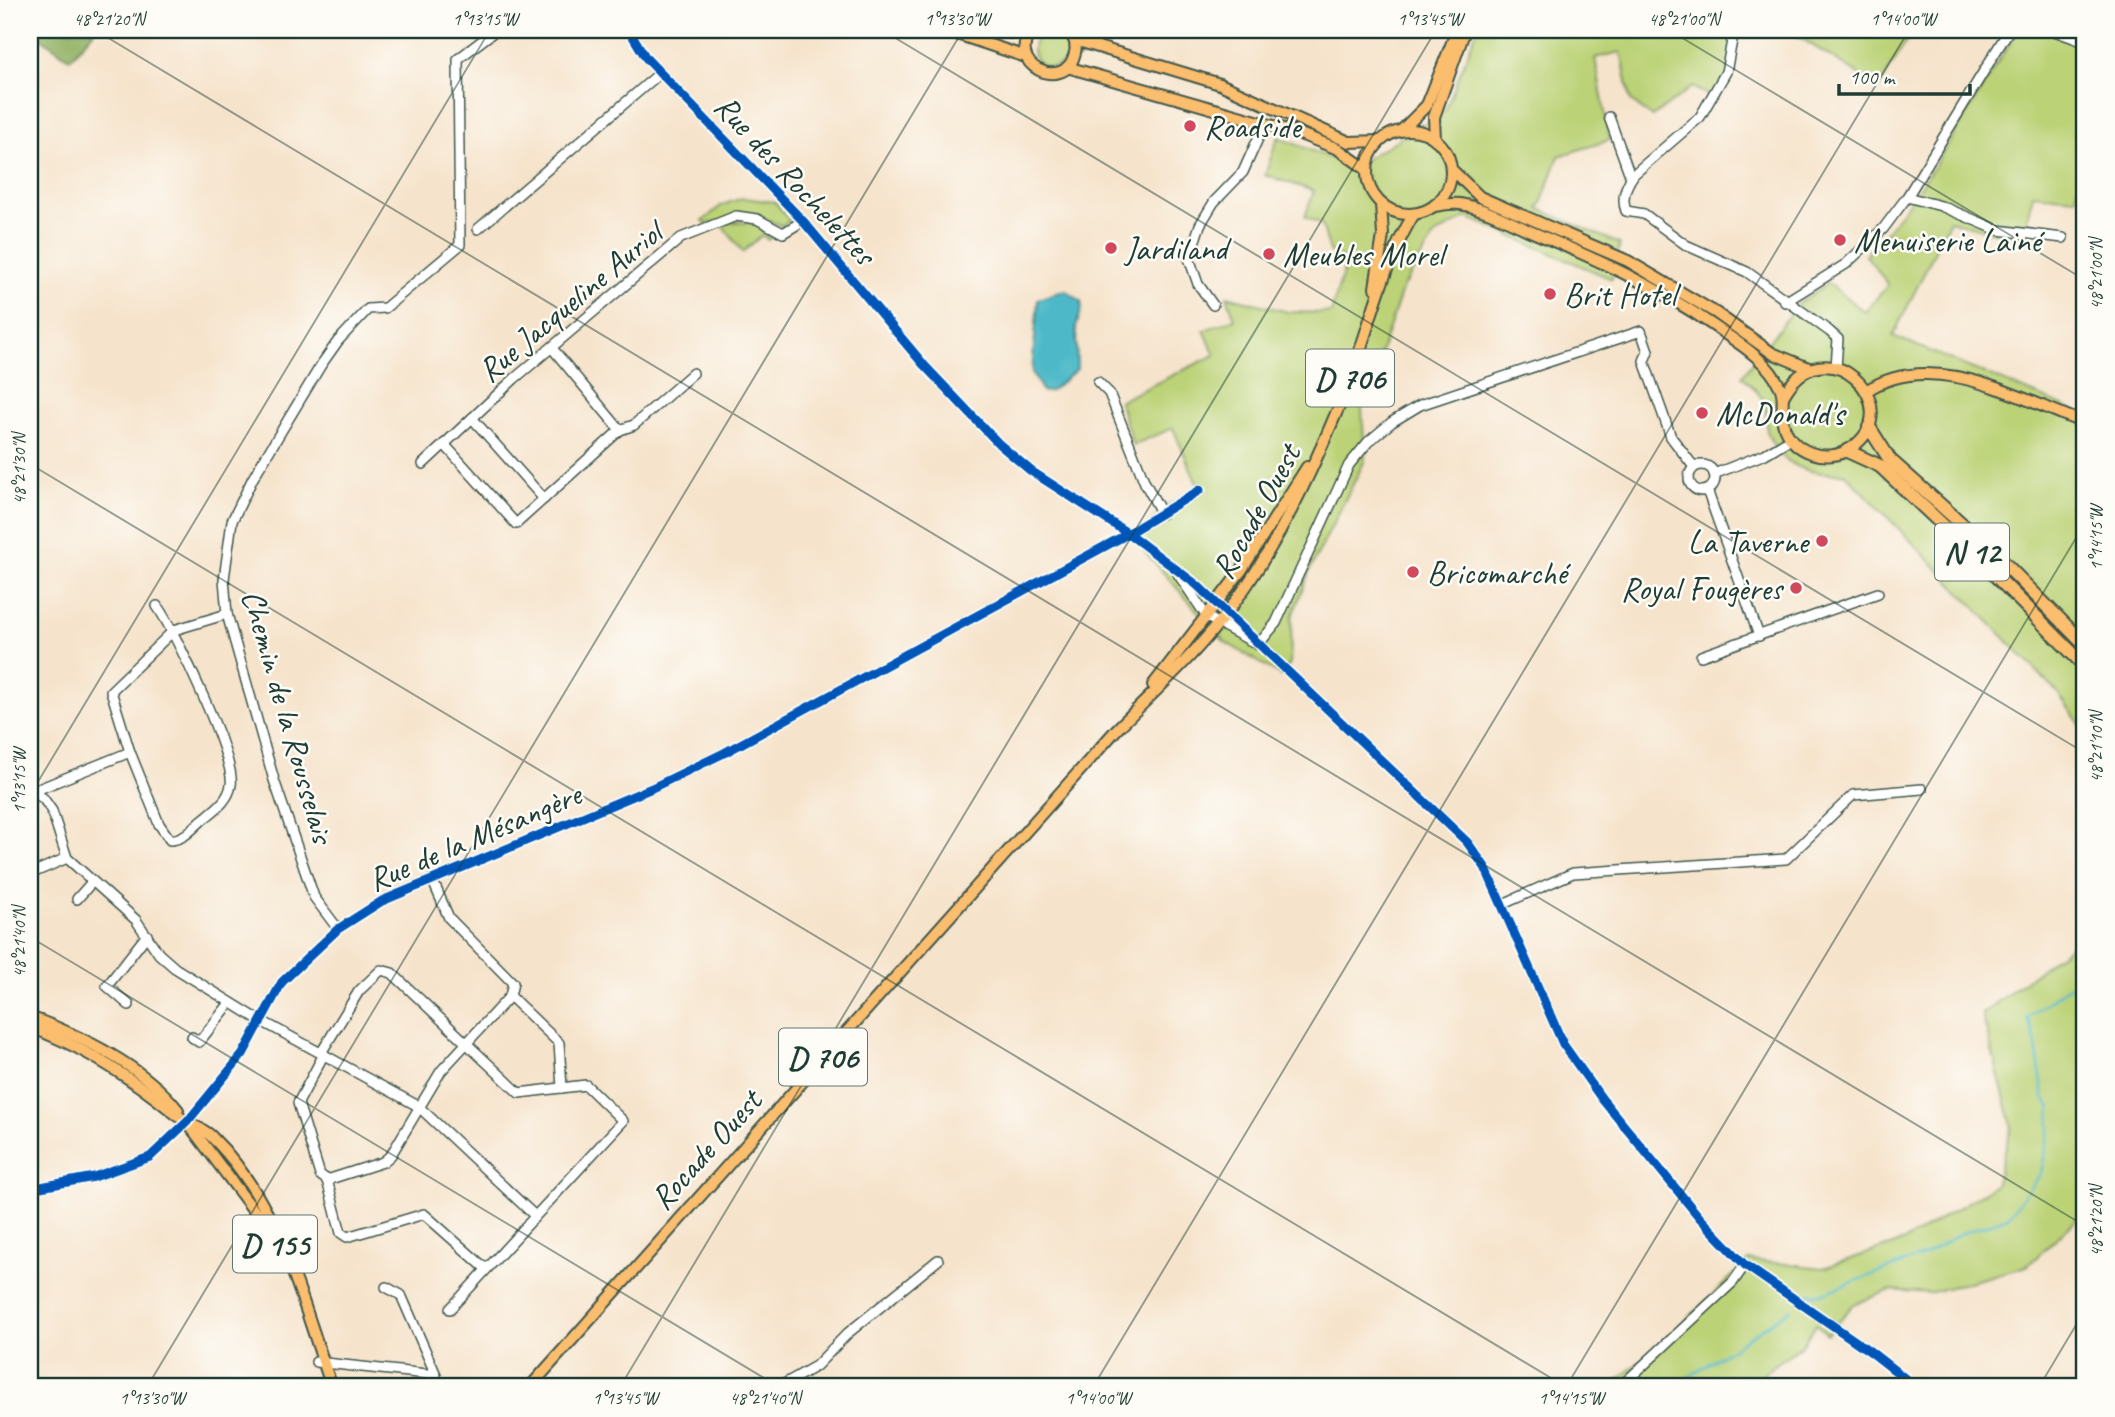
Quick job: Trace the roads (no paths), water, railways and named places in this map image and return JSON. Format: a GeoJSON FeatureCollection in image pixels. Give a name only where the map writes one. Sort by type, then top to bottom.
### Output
{"type":"FeatureCollection","features":[{"type":"Feature","properties":{"kind":"highway","name":"N 12"},"geometry":{"type":"LineString","coordinates":[[1869,427],[1890,460],[1991,550],[2085,645]]}},
{"type":"Feature","properties":{"kind":"highway","name":"N 12"},"geometry":{"type":"LineString","coordinates":[[1847,451],[1880,466],[1981,561],[2085,666]]}},
{"type":"Feature","properties":{"kind":"main road"},"geometry":{"type":"LineString","coordinates":[[945,30],[1026,57],[1034,67],[1046,73],[1067,67],[1265,123],[1328,144],[1366,169]]}},
{"type":"Feature","properties":{"kind":"main road"},"geometry":{"type":"LineString","coordinates":[[978,30],[1031,32],[1026,41],[1026,57]]}},
{"type":"Feature","properties":{"kind":"main road"},"geometry":{"type":"LineString","coordinates":[[1067,67],[1075,55],[1072,35],[1220,84],[1349,142],[1379,141],[1402,130],[1427,105],[1457,30]]}},
{"type":"Feature","properties":{"kind":"main road"},"geometry":{"type":"LineString","coordinates":[[1435,139],[1434,117],[1465,30]]}},
{"type":"Feature","properties":{"kind":"main road"},"geometry":{"type":"LineString","coordinates":[[1402,130],[1425,133],[1435,139],[1443,148],[1451,169],[1480,197],[1628,261],[1716,313],[1772,353],[1811,369]]}},
{"type":"Feature","properties":{"kind":"main road"},"geometry":{"type":"LineString","coordinates":[[1379,141],[1368,158],[1366,169],[1373,194],[1381,204],[1391,210],[1414,214],[1434,206],[1457,204],[1475,208],[1603,263],[1662,293],[1741,345],[1768,370],[1783,397],[1782,419],[1790,439],[1802,449],[1816,455],[1832,456],[1856,445],[1869,427],[1871,415],[1866,391],[1849,372],[1836,367],[1811,369],[1799,375],[1783,397]]}},
{"type":"Feature","properties":{"kind":"main road"},"geometry":{"type":"LineString","coordinates":[[1434,206],[1447,189],[1451,169]]}},
{"type":"Feature","properties":{"kind":"main road","name":"Rocade Ouest"},"geometry":{"type":"LineString","coordinates":[[1371,313],[1383,235],[1381,204]]}},
{"type":"Feature","properties":{"kind":"main road","name":"Rocade Ouest"},"geometry":{"type":"LineString","coordinates":[[1117,729],[1229,614],[1286,523],[1346,389],[1397,241],[1414,214]]}},
{"type":"Feature","properties":{"kind":"main road"},"geometry":{"type":"LineString","coordinates":[[1866,391],[1881,381],[1901,374],[1947,374],[2085,424]]}},
{"type":"Feature","properties":{"kind":"main road","name":"Rocade Ouest"},"geometry":{"type":"LineString","coordinates":[[530,1387],[1117,729],[1218,604],[1324,441]]}},
{"type":"Feature","properties":{"kind":"main road","name":"D 155"},"geometry":{"type":"LineString","coordinates":[[30,1017],[92,1045],[136,1073],[169,1099],[239,1188],[272,1237],[320,1363],[332,1387]]}},
{"type":"Feature","properties":{"kind":"main road","name":"D 155"},"geometry":{"type":"LineString","coordinates":[[30,1027],[89,1053],[133,1081],[187,1122]]}},
{"type":"Feature","properties":{"kind":"main road","name":"D 155"},"geometry":{"type":"LineString","coordinates":[[320,1363],[325,1387]]}},
{"type":"Feature","properties":{"kind":"street","name":"Chemin de la Rousselais"},"geometry":{"type":"LineString","coordinates":[[338,929],[314,897],[274,780],[227,614],[224,579],[232,521],[253,478],[338,341],[368,309],[385,308],[460,244],[458,59],[496,30]]}},
{"type":"Feature","properties":{"kind":"street","name":"Rue des Rochelettes"},"geometry":{"type":"LineString","coordinates":[[629,30],[660,73],[803,221],[924,365],[999,444],[1031,471],[1129,534],[1218,604],[1467,842],[1485,867],[1503,904],[1563,1044],[1582,1073],[1700,1218],[1745,1265],[1871,1352],[1916,1387]]}},
{"type":"Feature","properties":{"kind":"street"},"geometry":{"type":"LineString","coordinates":[[1734,30],[1726,72],[1700,117],[1631,178],[1623,204],[1626,211],[1644,215],[1686,245],[1747,272],[1838,339],[1836,367]]}},
{"type":"Feature","properties":{"kind":"street"},"geometry":{"type":"LineString","coordinates":[[1785,302],[1863,252],[1907,197],[2009,30]]}},
{"type":"Feature","properties":{"kind":"street"},"geometry":{"type":"LineString","coordinates":[[2052,30],[2085,42]]}},
{"type":"Feature","properties":{"kind":"street"},"geometry":{"type":"LineString","coordinates":[[478,229],[660,73]]}},
{"type":"Feature","properties":{"kind":"street"},"geometry":{"type":"LineString","coordinates":[[1609,117],[1631,178]]}},
{"type":"Feature","properties":{"kind":"street"},"geometry":{"type":"LineString","coordinates":[[1213,305],[1198,284],[1189,258],[1200,225],[1214,202],[1243,172],[1265,123]]}},
{"type":"Feature","properties":{"kind":"street"},"geometry":{"type":"LineString","coordinates":[[1907,197],[1941,206],[1998,230],[2063,238]]}},
{"type":"Feature","properties":{"kind":"street","name":"Rue Jacqueline Auriol"},"geometry":{"type":"LineString","coordinates":[[423,464],[472,418],[681,238],[736,216],[757,219],[782,233],[803,221]]}},
{"type":"Feature","properties":{"kind":"street"},"geometry":{"type":"LineString","coordinates":[[1172,566],[1207,617],[1219,626],[1258,645],[1276,623],[1349,466],[1368,442],[1392,422],[1420,405],[1641,331],[1648,351],[1644,361],[1667,426],[1677,449],[1695,467]]}},
{"type":"Feature","properties":{"kind":"street"},"geometry":{"type":"LineString","coordinates":[[552,348],[620,430]]}},
{"type":"Feature","properties":{"kind":"street"},"geometry":{"type":"LineString","coordinates":[[444,444],[516,524],[620,430],[634,425],[693,373]]}},
{"type":"Feature","properties":{"kind":"street"},"geometry":{"type":"LineString","coordinates":[[1098,382],[1109,393],[1145,483],[1162,514]]}},
{"type":"Feature","properties":{"kind":"street"},"geometry":{"type":"LineString","coordinates":[[472,418],[544,499]]}},
{"type":"Feature","properties":{"kind":"street"},"geometry":{"type":"LineString","coordinates":[[1714,474],[1765,454],[1790,439]]}},
{"type":"Feature","properties":{"kind":"street"},"geometry":{"type":"LineString","coordinates":[[1706,465],[1714,474],[1713,485],[1699,490],[1691,483],[1689,476],[1695,467],[1706,465]]}},
{"type":"Feature","properties":{"kind":"street"},"geometry":{"type":"LineString","coordinates":[[1707,489],[1759,636]]}},
{"type":"Feature","properties":{"kind":"street","name":"Rue de la Mésangère"},"geometry":{"type":"LineString","coordinates":[[30,1189],[94,1177],[150,1157],[187,1122],[243,1054],[282,982],[338,929],[382,901],[652,788],[779,724],[1129,534],[1200,490]]}},
{"type":"Feature","properties":{"kind":"street"},"geometry":{"type":"LineString","coordinates":[[1701,656],[1878,593]]}},
{"type":"Feature","properties":{"kind":"street"},"geometry":{"type":"LineString","coordinates":[[157,606],[174,630],[202,689],[232,780],[228,797],[181,839],[170,839],[159,824],[130,752],[111,691],[174,630],[227,614]]}},
{"type":"Feature","properties":{"kind":"street"},"geometry":{"type":"LineString","coordinates":[[30,792],[130,752]]}},
{"type":"Feature","properties":{"kind":"street"},"geometry":{"type":"LineString","coordinates":[[1503,904],[1573,873],[1786,859],[1853,794],[1922,789]]}},
{"type":"Feature","properties":{"kind":"street"},"geometry":{"type":"LineString","coordinates":[[30,792],[43,799],[52,811],[67,858],[136,920],[159,954],[175,968],[230,1003],[418,1106],[534,1216]]}},
{"type":"Feature","properties":{"kind":"street"},"geometry":{"type":"LineString","coordinates":[[30,874],[67,858]]}},
{"type":"Feature","properties":{"kind":"street"},"geometry":{"type":"LineString","coordinates":[[327,1180],[386,1159],[441,1071],[510,996],[513,983],[449,918],[432,879]]}},
{"type":"Feature","properties":{"kind":"street"},"geometry":{"type":"LineString","coordinates":[[77,899],[92,882]]}},
{"type":"Feature","properties":{"kind":"street"},"geometry":{"type":"LineString","coordinates":[[129,1005],[107,986],[147,935]]}},
{"type":"Feature","properties":{"kind":"street"},"geometry":{"type":"LineString","coordinates":[[450,1309],[623,1121],[586,1085],[519,1093],[391,973],[382,970],[359,991],[322,1054],[298,1103],[320,1175],[327,1180],[341,1233],[347,1237],[424,1214],[485,1268]]}},
{"type":"Feature","properties":{"kind":"street"},"geometry":{"type":"LineString","coordinates":[[510,996],[559,1043],[562,1088]]}},
{"type":"Feature","properties":{"kind":"street"},"geometry":{"type":"LineString","coordinates":[[192,1037],[199,1042],[230,1003]]}},
{"type":"Feature","properties":{"kind":"street"},"geometry":{"type":"LineString","coordinates":[[779,1387],[816,1366],[865,1318],[938,1260]]}},
{"type":"Feature","properties":{"kind":"street"},"geometry":{"type":"LineString","coordinates":[[1620,1387],[1733,1282],[1745,1265]]}},
{"type":"Feature","properties":{"kind":"street"},"geometry":{"type":"LineString","coordinates":[[320,1363],[436,1375],[401,1295],[386,1287]]}},
{"type":"Feature","properties":{"kind":"water"},"geometry":{"type":"Polygon","coordinates":[[[1065,290],[1081,301],[1082,308],[1076,327],[1077,369],[1051,391],[1043,392],[1032,373],[1038,299],[1065,290]]]}},
{"type":"Feature","properties":{"kind":"waterway"},"geometry":{"type":"LineString","coordinates":[[1803,1294],[1822,1294],[1925,1255],[1960,1234],[2008,1217],[2041,1173],[2049,1132],[2051,1108],[2044,1097],[2035,1040],[2027,1018],[2085,974]]}},
{"type":"Feature","properties":{"kind":"waterway"},"geometry":{"type":"LineString","coordinates":[[1674,1387],[1791,1309]]}},
{"type":"Feature","properties":{"kind":"place","name":"Roadside"},"geometry":{"type":"Point","coordinates":[1190,126]}},
{"type":"Feature","properties":{"kind":"place","name":"Menuiserie Lainé"},"geometry":{"type":"Point","coordinates":[1840,240]}},
{"type":"Feature","properties":{"kind":"place","name":"Jardiland"},"geometry":{"type":"Point","coordinates":[1111,248]}},
{"type":"Feature","properties":{"kind":"place","name":"Meubles Morel"},"geometry":{"type":"Point","coordinates":[1269,254]}},
{"type":"Feature","properties":{"kind":"place","name":"Brit Hotel"},"geometry":{"type":"Point","coordinates":[1550,294]}},
{"type":"Feature","properties":{"kind":"place","name":"McDonald's"},"geometry":{"type":"Point","coordinates":[1702,413]}},
{"type":"Feature","properties":{"kind":"place","name":"La Taverne"},"geometry":{"type":"Point","coordinates":[1822,541]}},
{"type":"Feature","properties":{"kind":"place","name":"Bricomarché"},"geometry":{"type":"Point","coordinates":[1413,572]}},
{"type":"Feature","properties":{"kind":"place","name":"Royal Fougères"},"geometry":{"type":"Point","coordinates":[1796,588]}}]}
